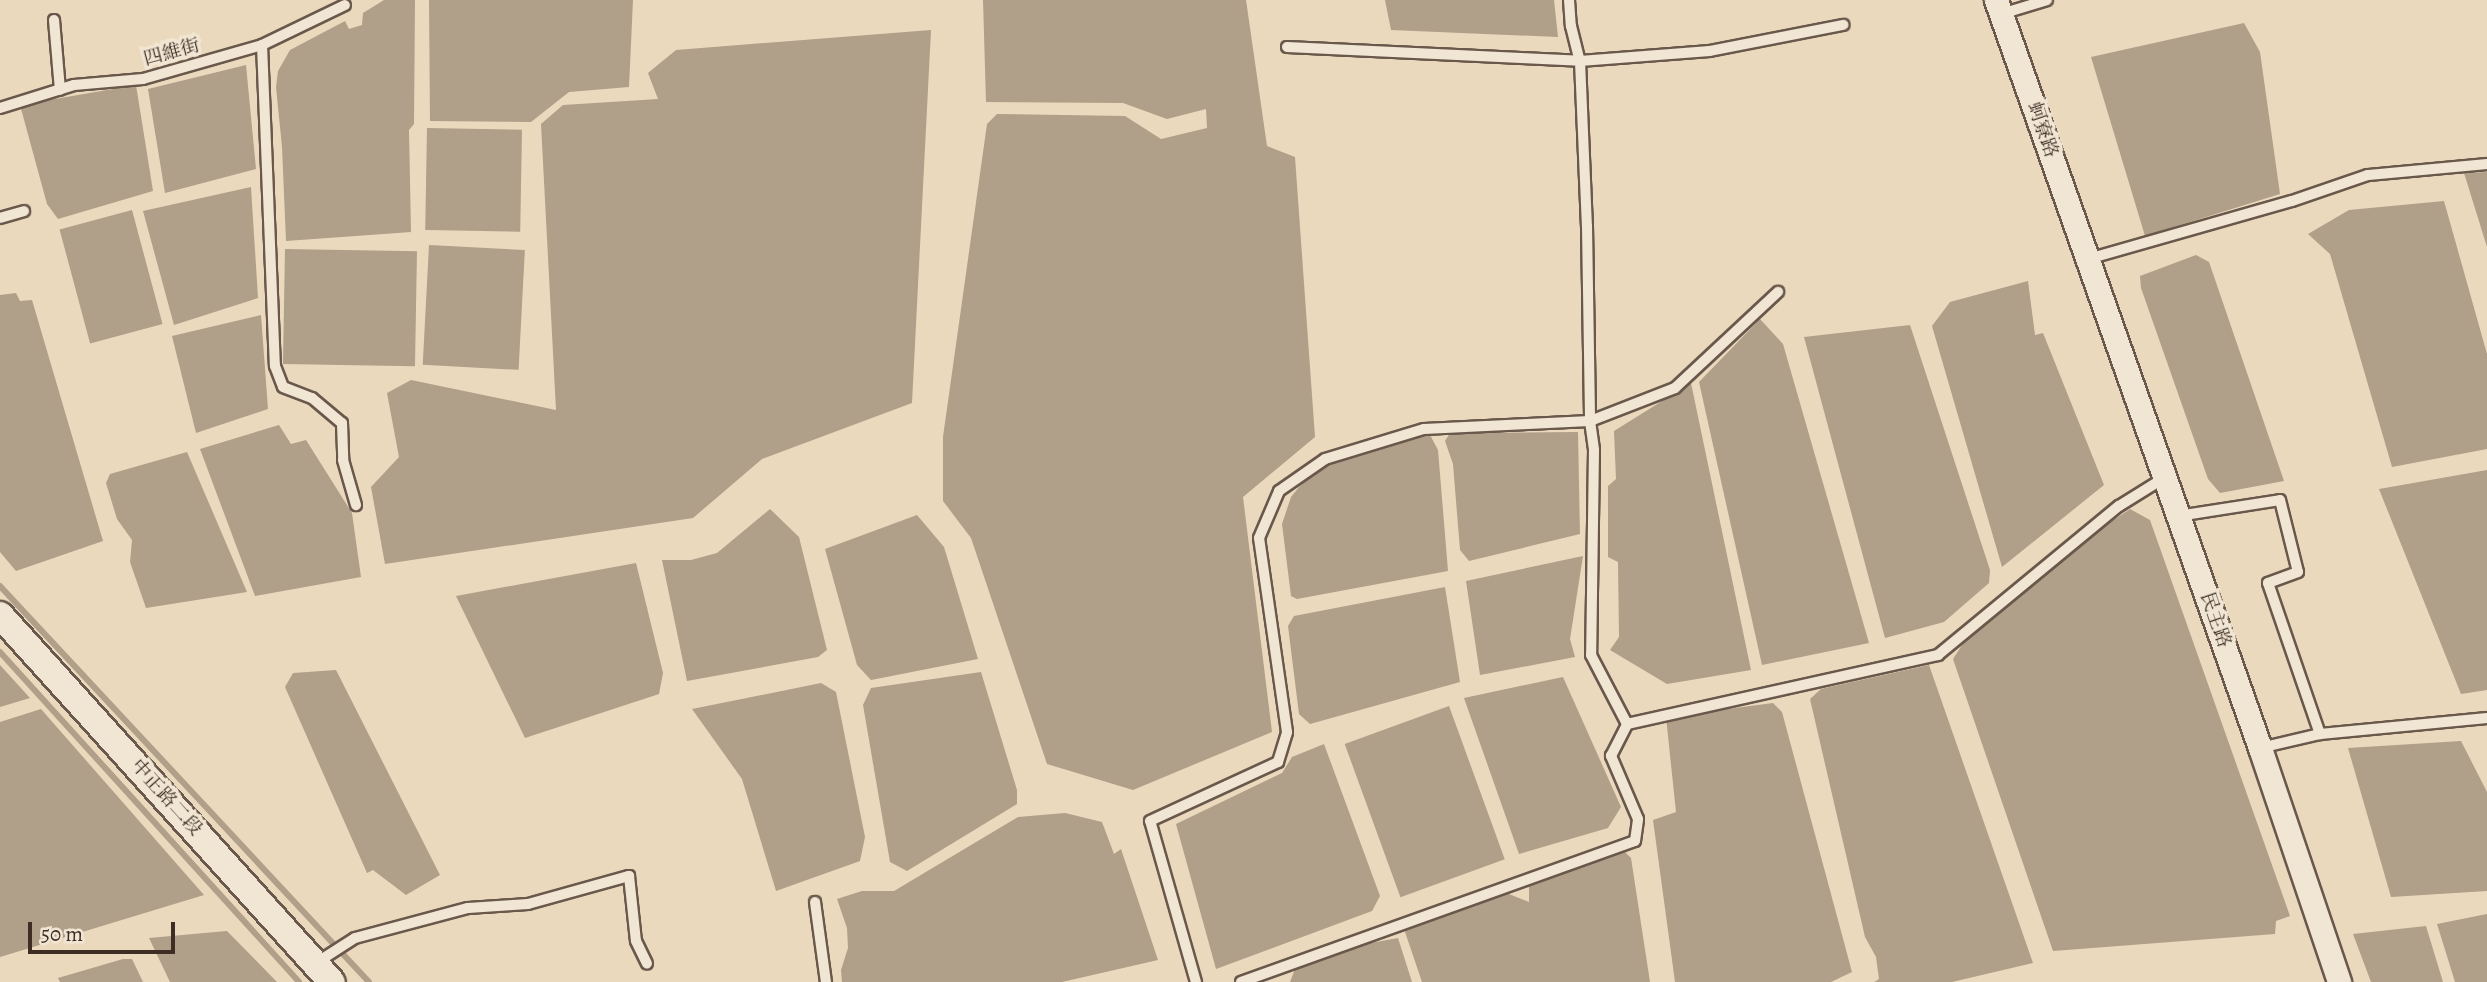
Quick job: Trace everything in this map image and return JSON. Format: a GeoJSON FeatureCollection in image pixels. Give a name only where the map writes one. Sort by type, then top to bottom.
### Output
{"type":"FeatureCollection","features":[{"type":"Feature","properties":{"kind":"main road","name":"中正路二段"},"geometry":{"type":"LineString","coordinates":[[0,615],[324,973]]}},
{"type":"Feature","properties":{"kind":"street","name":"蚵寮路"},"geometry":{"type":"LineString","coordinates":[[1999,7],[2088,260]]}},
{"type":"Feature","properties":{"kind":"street","name":"民主路"},"geometry":{"type":"LineString","coordinates":[[2088,260],[2260,748],[2339,982]]}},
{"type":"Feature","properties":{"kind":"lane"},"geometry":{"type":"LineString","coordinates":[[1569,0],[1571,26],[1580,61],[1587,226],[1590,421],[1594,450],[1591,655],[1627,724]]}},
{"type":"Feature","properties":{"kind":"lane"},"geometry":{"type":"LineString","coordinates":[[1999,7],[2047,0]]}},
{"type":"Feature","properties":{"kind":"lane","name":"四維街"},"geometry":{"type":"LineString","coordinates":[[0,108],[74,85],[144,79],[262,45],[345,5]]}},
{"type":"Feature","properties":{"kind":"lane"},"geometry":{"type":"LineString","coordinates":[[54,20],[60,90]]}},
{"type":"Feature","properties":{"kind":"lane"},"geometry":{"type":"LineString","coordinates":[[1287,47],[1580,61],[1710,51],[1843,25]]}},
{"type":"Feature","properties":{"kind":"lane"},"geometry":{"type":"LineString","coordinates":[[262,45],[275,366],[283,387],[312,398],[342,423],[343,460],[356,505]]}},
{"type":"Feature","properties":{"kind":"lane"},"geometry":{"type":"LineString","coordinates":[[2088,260],[2292,201],[2368,175],[2487,163]]}},
{"type":"Feature","properties":{"kind":"lane"},"geometry":{"type":"LineString","coordinates":[[0,218],[24,212]]}},
{"type":"Feature","properties":{"kind":"lane"},"geometry":{"type":"LineString","coordinates":[[1196,982],[1150,821],[1278,762],[1287,732],[1259,538],[1279,491],[1325,459],[1424,429],[1590,421],[1675,388],[1778,292]]}},
{"type":"Feature","properties":{"kind":"lane"},"geometry":{"type":"LineString","coordinates":[[1627,724],[1938,655],[2119,506],[2165,478]]}},
{"type":"Feature","properties":{"kind":"lane"},"geometry":{"type":"LineString","coordinates":[[2178,516],[2280,500],[2298,572],[2268,583],[2319,734]]}},
{"type":"Feature","properties":{"kind":"lane"},"geometry":{"type":"LineString","coordinates":[[2260,748],[2319,734],[2487,718]]}},
{"type":"Feature","properties":{"kind":"lane"},"geometry":{"type":"LineString","coordinates":[[1241,982],[1635,841],[1638,819],[1611,756],[1627,724]]}},
{"type":"Feature","properties":{"kind":"lane"},"geometry":{"type":"LineString","coordinates":[[324,973],[355,938],[468,908],[528,904],[629,876],[636,941],[647,964]]}},
{"type":"Feature","properties":{"kind":"lane"},"geometry":{"type":"LineString","coordinates":[[815,902],[826,982]]}},
{"type":"Feature","properties":{"kind":"shaded area"},"geometry":{"type":"Polygon","coordinates":[[[384,0],[415,0],[414,124],[409,130],[411,232],[286,241],[276,87],[278,71],[290,50],[345,21],[349,29],[362,25],[363,13],[384,0]]]}},
{"type":"Feature","properties":{"kind":"shaded area"},"geometry":{"type":"Polygon","coordinates":[[[429,0],[633,0],[629,87],[569,92],[531,122],[430,121],[429,0]]]}},
{"type":"Feature","properties":{"kind":"shaded area"},"geometry":{"type":"Polygon","coordinates":[[[983,0],[1246,0],[1267,146],[1295,157],[1315,437],[1243,497],[1272,732],[1133,790],[1047,764],[971,538],[943,501],[943,437],[987,124],[997,114],[1125,116],[1161,139],[1207,128],[1206,109],[1167,119],[1123,103],[986,102],[983,0]]]}},
{"type":"Feature","properties":{"kind":"shaded area"},"geometry":{"type":"Polygon","coordinates":[[[1385,0],[1554,0],[1558,37],[1391,30],[1385,0]]]}},
{"type":"Feature","properties":{"kind":"shaded area"},"geometry":{"type":"Polygon","coordinates":[[[2244,23],[2260,52],[2280,194],[2145,236],[2091,57],[2244,23]]]}},
{"type":"Feature","properties":{"kind":"shaded area"},"geometry":{"type":"Polygon","coordinates":[[[931,30],[912,403],[762,459],[693,518],[385,564],[371,487],[399,457],[387,393],[411,380],[556,410],[541,124],[563,105],[658,99],[648,73],[676,50],[931,30]]]}},
{"type":"Feature","properties":{"kind":"shaded area"},"geometry":{"type":"Polygon","coordinates":[[[246,65],[256,169],[165,193],[148,89],[246,65]]]}},
{"type":"Feature","properties":{"kind":"shaded area"},"geometry":{"type":"Polygon","coordinates":[[[136,85],[153,191],[58,219],[47,204],[20,105],[136,85]]]}},
{"type":"Feature","properties":{"kind":"shaded area"},"geometry":{"type":"Polygon","coordinates":[[[427,128],[522,130],[520,232],[425,230],[427,128]]]}},
{"type":"Feature","properties":{"kind":"shaded area"},"geometry":{"type":"Polygon","coordinates":[[[2487,172],[2487,247],[2464,173],[2487,172]]]}},
{"type":"Feature","properties":{"kind":"shaded area"},"geometry":{"type":"Polygon","coordinates":[[[251,187],[258,298],[174,325],[143,211],[251,187]]]}},
{"type":"Feature","properties":{"kind":"shaded area"},"geometry":{"type":"Polygon","coordinates":[[[2444,201],[2487,354],[2487,449],[2392,467],[2330,254],[2308,234],[2349,210],[2444,201]]]}},
{"type":"Feature","properties":{"kind":"shaded area"},"geometry":{"type":"Polygon","coordinates":[[[132,210],[163,324],[90,343],[60,229],[132,210]]]}},
{"type":"Feature","properties":{"kind":"shaded area"},"geometry":{"type":"Polygon","coordinates":[[[429,245],[525,250],[519,370],[423,365],[429,245]]]}},
{"type":"Feature","properties":{"kind":"shaded area"},"geometry":{"type":"Polygon","coordinates":[[[285,249],[417,251],[415,366],[283,364],[285,249]]]}},
{"type":"Feature","properties":{"kind":"shaded area"},"geometry":{"type":"Polygon","coordinates":[[[2196,255],[2209,262],[2284,481],[2220,493],[2208,479],[2141,288],[2140,276],[2196,255]]]}},
{"type":"Feature","properties":{"kind":"shaded area"},"geometry":{"type":"Polygon","coordinates":[[[2028,281],[2035,335],[2043,333],[2104,485],[2002,567],[1932,326],[1950,302],[2028,281]]]}},
{"type":"Feature","properties":{"kind":"shaded area"},"geometry":{"type":"Polygon","coordinates":[[[16,293],[20,301],[32,300],[103,541],[16,571],[0,552],[0,295],[16,293]]]}},
{"type":"Feature","properties":{"kind":"shaded area"},"geometry":{"type":"Polygon","coordinates":[[[261,315],[268,409],[196,433],[172,336],[261,315]]]}},
{"type":"Feature","properties":{"kind":"shaded area"},"geometry":{"type":"Polygon","coordinates":[[[1760,319],[1783,344],[1869,643],[1762,665],[1699,382],[1760,319]]]}},
{"type":"Feature","properties":{"kind":"shaded area"},"geometry":{"type":"Polygon","coordinates":[[[1910,325],[1990,570],[1989,583],[1944,622],[1885,638],[1804,337],[1910,325]]]}},
{"type":"Feature","properties":{"kind":"shaded area"},"geometry":{"type":"Polygon","coordinates":[[[1691,383],[1751,670],[1667,684],[1610,650],[1619,637],[1618,562],[1608,557],[1608,486],[1616,479],[1614,431],[1691,383]]]}},
{"type":"Feature","properties":{"kind":"shaded area"},"geometry":{"type":"Polygon","coordinates":[[[279,425],[291,444],[306,440],[352,513],[361,577],[255,596],[200,449],[279,425]]]}},
{"type":"Feature","properties":{"kind":"shaded area"},"geometry":{"type":"Polygon","coordinates":[[[1428,431],[1438,450],[1448,571],[1297,599],[1291,596],[1282,524],[1291,497],[1299,487],[1328,462],[1428,431]]]}},
{"type":"Feature","properties":{"kind":"shaded area"},"geometry":{"type":"Polygon","coordinates":[[[1578,432],[1580,534],[1469,561],[1460,550],[1453,464],[1445,441],[1450,433],[1578,432]]]}},
{"type":"Feature","properties":{"kind":"shaded area"},"geometry":{"type":"Polygon","coordinates":[[[187,452],[247,592],[146,608],[130,562],[132,540],[117,519],[106,483],[110,474],[187,452]]]}},
{"type":"Feature","properties":{"kind":"shaded area"},"geometry":{"type":"Polygon","coordinates":[[[2487,470],[2487,690],[2461,694],[2379,489],[2487,470]]]}},
{"type":"Feature","properties":{"kind":"shaded area"},"geometry":{"type":"Polygon","coordinates":[[[770,509],[799,537],[827,650],[818,657],[687,681],[662,560],[691,560],[717,553],[770,509]]]}},
{"type":"Feature","properties":{"kind":"shaded area"},"geometry":{"type":"Polygon","coordinates":[[[2130,509],[2150,520],[2290,916],[2276,921],[2275,934],[2053,951],[1953,659],[1962,645],[2062,555],[2130,509]]]}},
{"type":"Feature","properties":{"kind":"shaded area"},"geometry":{"type":"Polygon","coordinates":[[[917,515],[944,547],[978,659],[871,680],[857,665],[825,549],[917,515]]]}},
{"type":"Feature","properties":{"kind":"shaded area"},"geometry":{"type":"Polygon","coordinates":[[[1583,556],[1570,639],[1575,657],[1480,675],[1466,581],[1583,556]]]}},
{"type":"Feature","properties":{"kind":"shaded area"},"geometry":{"type":"Polygon","coordinates":[[[636,563],[663,673],[659,694],[525,738],[456,596],[636,563]]]}},
{"type":"Feature","properties":{"kind":"shaded area"},"geometry":{"type":"Polygon","coordinates":[[[1445,587],[1460,682],[1310,724],[1299,714],[1288,626],[1294,616],[1445,587]]]}},
{"type":"Feature","properties":{"kind":"shaded area"},"geometry":{"type":"Polygon","coordinates":[[[0,665],[30,698],[0,707],[0,665]]]}},
{"type":"Feature","properties":{"kind":"shaded area"},"geometry":{"type":"Polygon","coordinates":[[[1929,665],[2033,963],[1952,982],[1874,982],[1879,979],[1876,957],[1865,937],[1810,699],[1821,689],[1929,665]]]}},
{"type":"Feature","properties":{"kind":"shaded area"},"geometry":{"type":"Polygon","coordinates":[[[336,670],[440,875],[406,895],[373,870],[367,873],[285,687],[293,673],[336,670]]]}},
{"type":"Feature","properties":{"kind":"shaded area"},"geometry":{"type":"Polygon","coordinates":[[[981,672],[1017,790],[1017,804],[907,871],[890,862],[863,705],[871,688],[981,672]]]}},
{"type":"Feature","properties":{"kind":"shaded area"},"geometry":{"type":"Polygon","coordinates":[[[1563,677],[1621,807],[1608,828],[1519,854],[1464,698],[1563,677]]]}},
{"type":"Feature","properties":{"kind":"shaded area"},"geometry":{"type":"Polygon","coordinates":[[[821,683],[836,692],[865,837],[860,861],[776,891],[742,779],[692,709],[821,683]]]}},
{"type":"Feature","properties":{"kind":"shaded area"},"geometry":{"type":"Polygon","coordinates":[[[1773,703],[1782,712],[1852,972],[1831,982],[1675,982],[1653,820],[1676,812],[1666,717],[1773,703]]]}},
{"type":"Feature","properties":{"kind":"shaded area"},"geometry":{"type":"Polygon","coordinates":[[[1449,706],[1505,859],[1400,897],[1345,744],[1449,706]]]}},
{"type":"Feature","properties":{"kind":"shaded area"},"geometry":{"type":"Polygon","coordinates":[[[41,709],[204,895],[0,957],[0,722],[41,709]]]}},
{"type":"Feature","properties":{"kind":"shaded area"},"geometry":{"type":"Polygon","coordinates":[[[2461,741],[2487,792],[2487,891],[2391,897],[2348,748],[2461,741]]]}},
{"type":"Feature","properties":{"kind":"shaded area"},"geometry":{"type":"Polygon","coordinates":[[[1324,744],[1380,896],[1372,911],[1216,969],[1176,824],[1282,773],[1292,757],[1324,744]]]}},
{"type":"Feature","properties":{"kind":"shaded area"},"geometry":{"type":"Polygon","coordinates":[[[1065,813],[1102,822],[1114,854],[1121,849],[1158,960],[1062,982],[842,982],[841,970],[848,948],[847,928],[837,899],[862,891],[894,891],[1018,817],[1065,813]]]}},
{"type":"Feature","properties":{"kind":"shaded area"},"geometry":{"type":"Polygon","coordinates":[[[1622,849],[1631,858],[1650,982],[1422,982],[1403,926],[1501,891],[1529,902],[1529,879],[1622,849]]]}},
{"type":"Feature","properties":{"kind":"shaded area"},"geometry":{"type":"Polygon","coordinates":[[[2487,914],[2487,982],[2455,982],[2437,924],[2487,914]]]}},
{"type":"Feature","properties":{"kind":"shaded area"},"geometry":{"type":"Polygon","coordinates":[[[2426,926],[2443,982],[2371,982],[2353,934],[2426,926]]]}},
{"type":"Feature","properties":{"kind":"shaded area"},"geometry":{"type":"Polygon","coordinates":[[[227,931],[277,982],[170,982],[149,938],[227,931]]]}},
{"type":"Feature","properties":{"kind":"shaded area"},"geometry":{"type":"Polygon","coordinates":[[[1398,938],[1412,982],[1290,982],[1300,956],[1398,938]]]}},
{"type":"Feature","properties":{"kind":"shaded area"},"geometry":{"type":"Polygon","coordinates":[[[123,959],[132,959],[143,982],[60,982],[58,978],[123,959]]]}},
{"type":"Feature","properties":{"kind":"waterway"},"geometry":{"type":"LineString","coordinates":[[0,586],[369,982]]}},
{"type":"Feature","properties":{"kind":"waterway"},"geometry":{"type":"LineString","coordinates":[[0,652],[299,982]]}}]}
